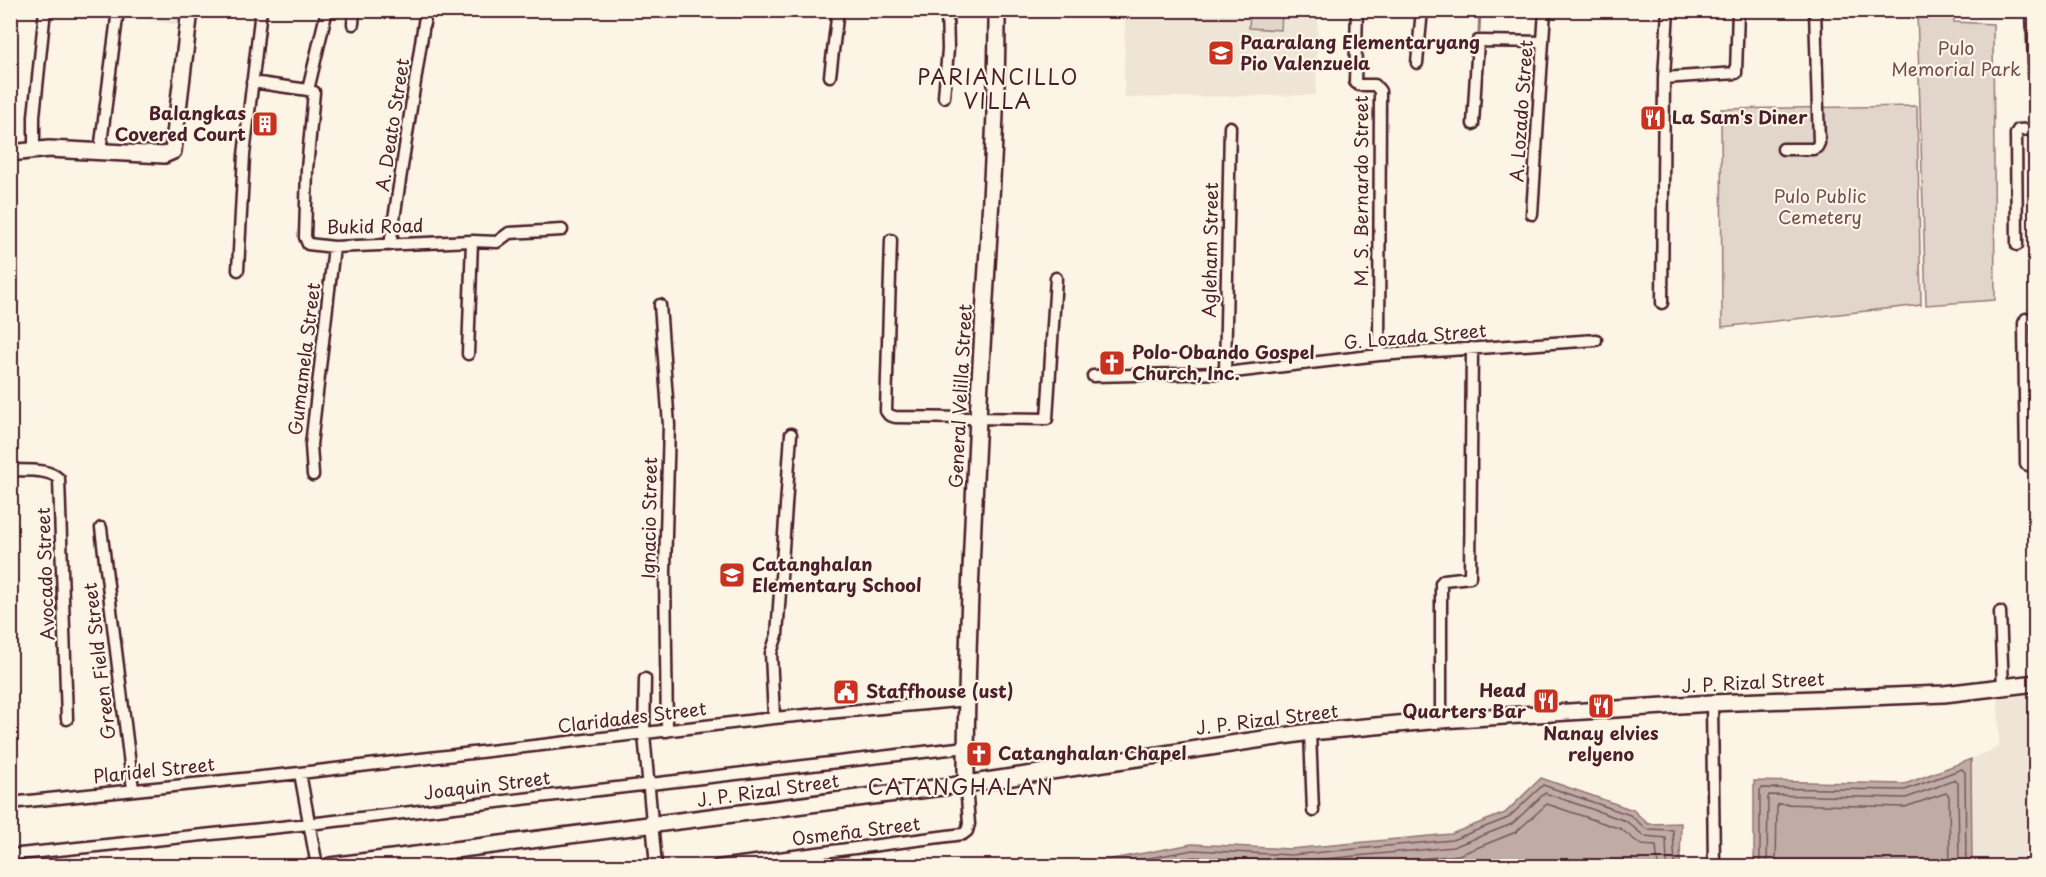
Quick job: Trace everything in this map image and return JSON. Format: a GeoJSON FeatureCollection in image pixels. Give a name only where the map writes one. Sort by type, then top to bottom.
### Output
{"type":"FeatureCollection","features":[{"type":"Feature","properties":{"kind":"main road"},"geometry":{"type":"LineString","coordinates":[[10,153],[49,148],[164,155],[173,151],[190,10]]}},
{"type":"Feature","properties":{"kind":"main road","name":"General Velilla Street"},"geometry":{"type":"LineString","coordinates":[[966,784],[978,417],[996,127],[997,10]]}},
{"type":"Feature","properties":{"kind":"main road","name":"J. P. Rizal Street"},"geometry":{"type":"LineString","coordinates":[[330,867],[966,784],[1310,732],[1441,720],[1712,703],[1944,693],[2036,683]]}},
{"type":"Feature","properties":{"kind":"street"},"geometry":{"type":"LineString","coordinates":[[34,150],[34,117],[45,10]]}},
{"type":"Feature","properties":{"kind":"street"},"geometry":{"type":"LineString","coordinates":[[100,151],[118,10]]}},
{"type":"Feature","properties":{"kind":"street"},"geometry":{"type":"LineString","coordinates":[[238,270],[244,155],[261,10]]}},
{"type":"Feature","properties":{"kind":"street"},"geometry":{"type":"LineString","coordinates":[[252,82],[308,90],[327,10]]}},
{"type":"Feature","properties":{"kind":"street"},"geometry":{"type":"LineString","coordinates":[[353,24],[354,10]]}},
{"type":"Feature","properties":{"kind":"street","name":"A. Deato Street"},"geometry":{"type":"LineString","coordinates":[[390,245],[426,10]]}},
{"type":"Feature","properties":{"kind":"street"},"geometry":{"type":"LineString","coordinates":[[830,76],[838,10]]}},
{"type":"Feature","properties":{"kind":"street"},"geometry":{"type":"LineString","coordinates":[[944,97],[948,49],[947,10]]}},
{"type":"Feature","properties":{"kind":"street","name":"M. S. Bernardo Street"},"geometry":{"type":"LineString","coordinates":[[1357,10],[1355,82],[1359,85],[1375,85],[1380,91],[1379,355]]}},
{"type":"Feature","properties":{"kind":"street"},"geometry":{"type":"LineString","coordinates":[[1417,63],[1422,10]]}},
{"type":"Feature","properties":{"kind":"street","name":"A. Lozado Street"},"geometry":{"type":"LineString","coordinates":[[1532,214],[1545,10]]}},
{"type":"Feature","properties":{"kind":"street"},"geometry":{"type":"LineString","coordinates":[[1662,303],[1664,78],[1668,10]]}},
{"type":"Feature","properties":{"kind":"street"},"geometry":{"type":"LineString","coordinates":[[1664,78],[1736,73],[1738,10]]}},
{"type":"Feature","properties":{"kind":"street"},"geometry":{"type":"LineString","coordinates":[[1783,149],[1813,149],[1819,143],[1815,10]]}},
{"type":"Feature","properties":{"kind":"street"},"geometry":{"type":"LineString","coordinates":[[2032,10],[2036,123]]}},
{"type":"Feature","properties":{"kind":"street"},"geometry":{"type":"LineString","coordinates":[[1473,124],[1478,41],[1543,42]]}},
{"type":"Feature","properties":{"kind":"street","name":"Bukid Road"},"geometry":{"type":"LineString","coordinates":[[308,90],[313,91],[315,95],[307,170],[304,237],[306,242],[334,247],[497,242],[509,233],[562,230]]}},
{"type":"Feature","properties":{"kind":"street","name":"Agleham Street"},"geometry":{"type":"LineString","coordinates":[[1226,373],[1230,127]]}},
{"type":"Feature","properties":{"kind":"street"},"geometry":{"type":"LineString","coordinates":[[2017,245],[2016,134],[2018,130],[2036,129]]}},
{"type":"Feature","properties":{"kind":"street"},"geometry":{"type":"LineString","coordinates":[[891,240],[886,411],[895,417],[1047,419],[1056,278]]}},
{"type":"Feature","properties":{"kind":"street"},"geometry":{"type":"LineString","coordinates":[[468,354],[472,241]]}},
{"type":"Feature","properties":{"kind":"street","name":"Gumamela Street"},"geometry":{"type":"LineString","coordinates":[[313,475],[311,445],[334,247]]}},
{"type":"Feature","properties":{"kind":"street","name":"Ignacio Street"},"geometry":{"type":"LineString","coordinates":[[660,305],[669,425],[665,571],[667,731]]}},
{"type":"Feature","properties":{"kind":"street"},"geometry":{"type":"LineString","coordinates":[[2036,317],[2024,323],[2026,464],[2036,468]]}},
{"type":"Feature","properties":{"kind":"street","name":"G. Lozada Street"},"geometry":{"type":"LineString","coordinates":[[1093,376],[1226,373],[1379,355],[1596,340]]}},
{"type":"Feature","properties":{"kind":"street"},"geometry":{"type":"LineString","coordinates":[[1441,720],[1442,583],[1444,580],[1470,577],[1472,348]]}},
{"type":"Feature","properties":{"kind":"street"},"geometry":{"type":"LineString","coordinates":[[774,718],[771,653],[777,635],[791,434]]}},
{"type":"Feature","properties":{"kind":"street","name":"Avocado Street"},"geometry":{"type":"LineString","coordinates":[[10,470],[47,472],[59,479],[67,719]]}},
{"type":"Feature","properties":{"kind":"street","name":"Green Field Street"},"geometry":{"type":"LineString","coordinates":[[101,528],[133,789]]}},
{"type":"Feature","properties":{"kind":"street"},"geometry":{"type":"LineString","coordinates":[[2000,612],[2003,688]]}},
{"type":"Feature","properties":{"kind":"street"},"geometry":{"type":"LineString","coordinates":[[645,679],[644,734],[656,867]]}},
{"type":"Feature","properties":{"kind":"street","name":"Claridades Street"},"geometry":{"type":"LineString","coordinates":[[300,772],[774,718],[968,700]]}},
{"type":"Feature","properties":{"kind":"street"},"geometry":{"type":"LineString","coordinates":[[1712,703],[1714,867]]}},
{"type":"Feature","properties":{"kind":"street"},"geometry":{"type":"LineString","coordinates":[[1310,732],[1313,812]]}},
{"type":"Feature","properties":{"kind":"street","name":"Joaquin Street"},"geometry":{"type":"LineString","coordinates":[[10,855],[309,824],[966,747]]}},
{"type":"Feature","properties":{"kind":"street"},"geometry":{"type":"LineString","coordinates":[[300,772],[317,867]]}},
{"type":"Feature","properties":{"kind":"street","name":"Plaridel Street"},"geometry":{"type":"LineString","coordinates":[[10,803],[300,772]]}},
{"type":"Feature","properties":{"kind":"street","name":"Osmeña Street"},"geometry":{"type":"LineString","coordinates":[[717,867],[963,834],[967,831],[969,824],[966,784]]}},
{"type":"Feature","properties":{"kind":"shaded area"},"geometry":{"type":"Polygon","coordinates":[[[125,11],[185,11],[182,26],[125,15],[125,11]]]}},
{"type":"Feature","properties":{"kind":"shaded area","name":"Paaralang Elementaryang Pio Valenzuela"},"geometry":{"type":"Polygon","coordinates":[[[1125,11],[1318,11],[1316,95],[1124,98],[1125,11]]]}},
{"type":"Feature","properties":{"kind":"shaded area"},"geometry":{"type":"Polygon","coordinates":[[[2035,694],[2035,866],[1972,866],[1971,759],[1999,747],[1998,699],[2035,694]]]}},
{"type":"Feature","properties":{"kind":"green space"},"geometry":{"type":"Polygon","coordinates":[[[1250,11],[1282,11],[1281,30],[1249,28],[1250,11]]]}},
{"type":"Feature","properties":{"kind":"green space","name":"Pulo Memorial Park"},"geometry":{"type":"Polygon","coordinates":[[[1917,11],[1953,11],[1954,22],[1993,24],[1995,300],[1926,305],[1917,11]]]}},
{"type":"Feature","properties":{"kind":"green space","name":"Pulo Public Cemetery"},"geometry":{"type":"Polygon","coordinates":[[[1917,106],[1921,305],[1722,327],[1721,109],[1917,106]]]}},
{"type":"Feature","properties":{"kind":"water"},"geometry":{"type":"Polygon","coordinates":[[[1971,759],[1972,866],[1754,866],[1754,781],[1905,784],[1971,759]]]}},
{"type":"Feature","properties":{"kind":"water"},"geometry":{"type":"Polygon","coordinates":[[[1541,778],[1633,810],[1648,824],[1681,823],[1680,866],[1075,866],[1192,844],[1290,849],[1451,834],[1505,813],[1541,778]]]}},
{"type":"Feature","properties":{"kind":"waterway"},"geometry":{"type":"LineString","coordinates":[[1479,32],[1480,10]]}},
{"type":"Feature","properties":{"kind":"place","name":"Paaralang Elementaryang Pio Valenzuela"},"geometry":{"type":"Point","coordinates":[1221,53]}},
{"type":"Feature","properties":{"kind":"place","name":"La Sam's Diner"},"geometry":{"type":"Point","coordinates":[1653,118]}},
{"type":"Feature","properties":{"kind":"place","name":"Balangkas Covered Court"},"geometry":{"type":"Point","coordinates":[265,124]}},
{"type":"Feature","properties":{"kind":"place","name":"Polo-Obando Gospel Church, Inc."},"geometry":{"type":"Point","coordinates":[1112,363]}},
{"type":"Feature","properties":{"kind":"place","name":"Catanghalan Elementary School"},"geometry":{"type":"Point","coordinates":[732,575]}},
{"type":"Feature","properties":{"kind":"place","name":"Staffhouse (ust)"},"geometry":{"type":"Point","coordinates":[846,692]}},
{"type":"Feature","properties":{"kind":"place","name":"Head Quarters Bar"},"geometry":{"type":"Point","coordinates":[1546,701]}},
{"type":"Feature","properties":{"kind":"place","name":"Nanay elvies relyeno"},"geometry":{"type":"Point","coordinates":[1601,706]}},
{"type":"Feature","properties":{"kind":"place","name":"Catanghalan Chapel"},"geometry":{"type":"Point","coordinates":[979,754]}},
{"type":"Feature","properties":{"kind":"district","name":"PARIANCILLO VILLA"},"geometry":{"type":"Point","coordinates":[998,90]}},
{"type":"Feature","properties":{"kind":"district","name":"CATANGHALAN"},"geometry":{"type":"Point","coordinates":[961,788]}}]}
